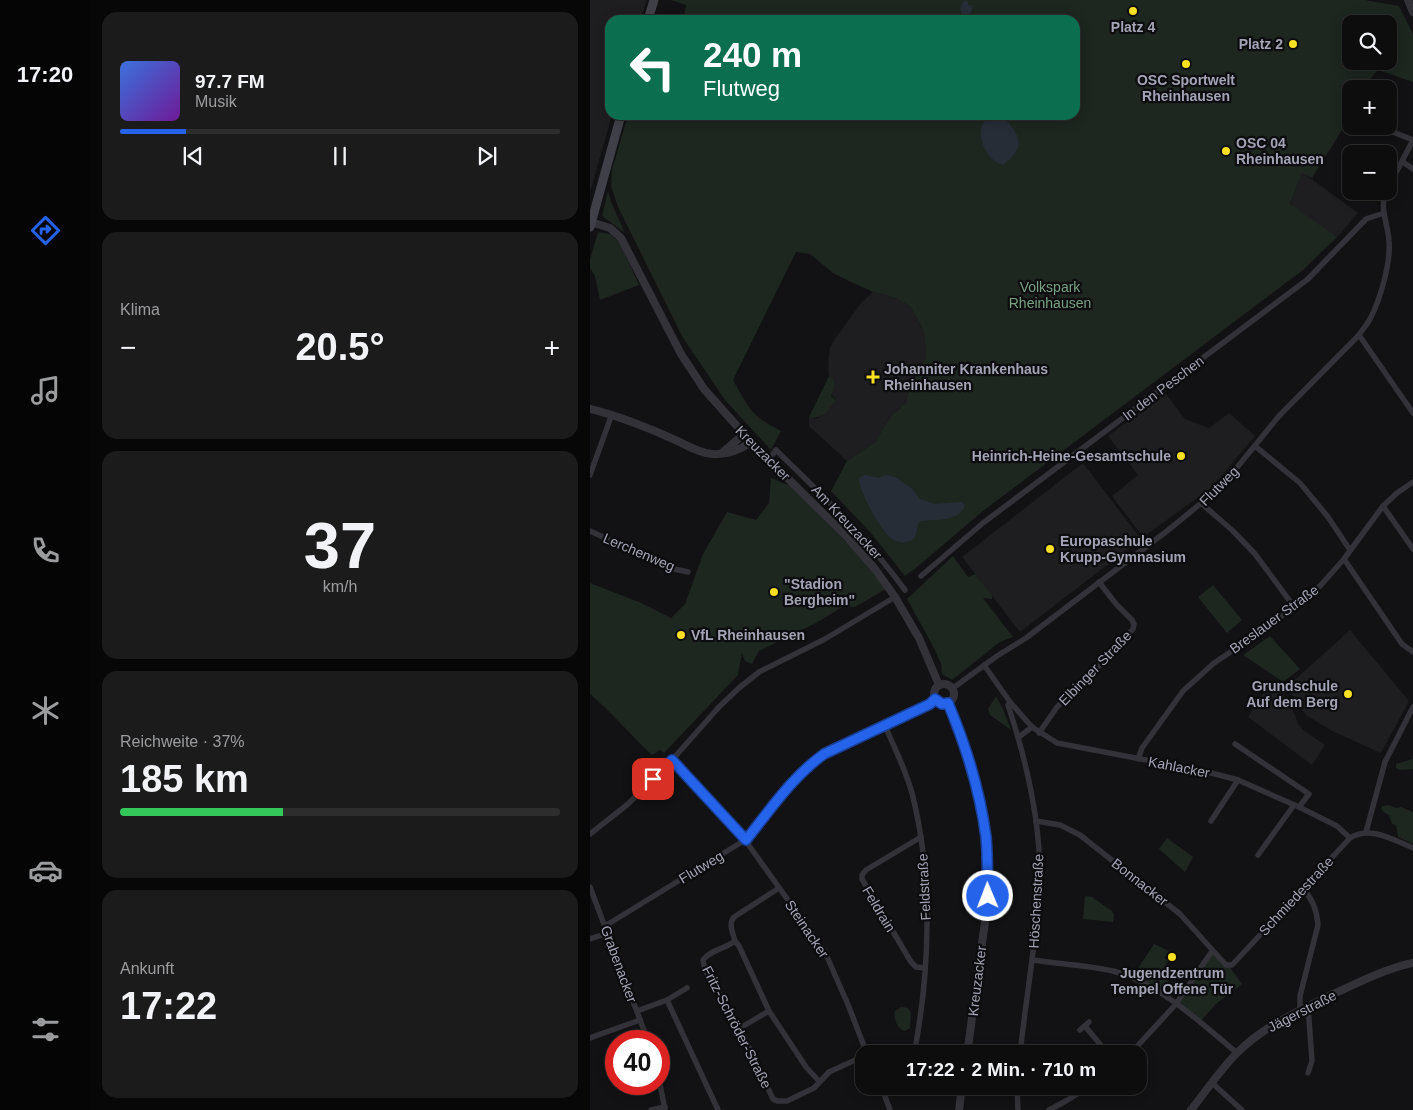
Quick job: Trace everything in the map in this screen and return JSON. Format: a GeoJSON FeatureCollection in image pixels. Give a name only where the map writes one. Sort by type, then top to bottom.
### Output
{"type":"FeatureCollection","features":[{"type":"Feature","properties":{"kind":"main road"},"geometry":{"type":"LineString","coordinates":[[650,15],[654,0]]}},
{"type":"Feature","properties":{"kind":"main road"},"geometry":{"type":"LineString","coordinates":[[591,225],[620,120]]}},
{"type":"Feature","properties":{"kind":"street"},"geometry":{"type":"LineString","coordinates":[[1408,0],[1413,12]]}},
{"type":"Feature","properties":{"kind":"street"},"geometry":{"type":"LineString","coordinates":[[1397,134],[1413,140],[1397,172]]}},
{"type":"Feature","properties":{"kind":"street"},"geometry":{"type":"LineString","coordinates":[[1403,162],[1413,169]]}},
{"type":"Feature","properties":{"kind":"street"},"geometry":{"type":"LineString","coordinates":[[1383,200],[1384,213]]}},
{"type":"Feature","properties":{"kind":"street","name":"Flutweg"},"geometry":{"type":"LineString","coordinates":[[952,688],[1026,638],[1202,504],[1234,473],[1279,416],[1359,335],[1370,320],[1377,301],[1390,242],[1384,213]]}},
{"type":"Feature","properties":{"kind":"street","name":"In den Peschen"},"geometry":{"type":"LineString","coordinates":[[921,576],[983,523],[1308,279],[1366,219],[1384,213]]}},
{"type":"Feature","properties":{"kind":"street","name":"Kreuzacker"},"geometry":{"type":"LineString","coordinates":[[591,225],[610,228],[621,238],[681,354],[704,389],[751,442],[860,551],[896,597],[918,638],[939,685]]}},
{"type":"Feature","properties":{"kind":"street"},"geometry":{"type":"LineString","coordinates":[[1359,335],[1413,413]]}},
{"type":"Feature","properties":{"kind":"street"},"geometry":{"type":"LineString","coordinates":[[590,409],[612,414],[703,452],[721,454],[734,451],[751,442]]}},
{"type":"Feature","properties":{"kind":"street"},"geometry":{"type":"LineString","coordinates":[[590,475],[612,414]]}},
{"type":"Feature","properties":{"kind":"street"},"geometry":{"type":"LineString","coordinates":[[721,454],[744,434]]}},
{"type":"Feature","properties":{"kind":"street"},"geometry":{"type":"LineString","coordinates":[[1255,446],[1301,484],[1328,517],[1350,550]]}},
{"type":"Feature","properties":{"kind":"street","name":"Am Kreuzacker"},"geometry":{"type":"LineString","coordinates":[[769,458],[776,450],[856,530],[905,590]]}},
{"type":"Feature","properties":{"kind":"street"},"geometry":{"type":"LineString","coordinates":[[776,466],[784,458]]}},
{"type":"Feature","properties":{"kind":"street","name":"Breslauer Straße"},"geometry":{"type":"LineString","coordinates":[[1138,759],[1142,748],[1183,691],[1214,663],[1295,608],[1320,586],[1344,559],[1383,506],[1413,482]]}},
{"type":"Feature","properties":{"kind":"street"},"geometry":{"type":"LineString","coordinates":[[1202,504],[1233,531],[1255,554],[1295,608]]}},
{"type":"Feature","properties":{"kind":"street"},"geometry":{"type":"LineString","coordinates":[[1383,506],[1413,549]]}},
{"type":"Feature","properties":{"kind":"street","name":"Lerchenweg"},"geometry":{"type":"LineString","coordinates":[[590,531],[674,569],[688,572]]}},
{"type":"Feature","properties":{"kind":"street"},"geometry":{"type":"LineString","coordinates":[[1344,559],[1402,644],[1413,652]]}},
{"type":"Feature","properties":{"kind":"street","name":"Elbinger Straße"},"geometry":{"type":"LineString","coordinates":[[1038,732],[1057,708],[1133,629],[1134,624],[1132,620],[1098,582]]}},
{"type":"Feature","properties":{"kind":"street"},"geometry":{"type":"LineString","coordinates":[[590,834],[628,804],[672,760],[719,707],[759,672],[825,639],[896,597]]}},
{"type":"Feature","properties":{"kind":"street","name":"Kahlacker"},"geometry":{"type":"LineString","coordinates":[[984,665],[1010,702],[1032,727],[1057,743],[1204,771],[1238,780],[1337,826],[1350,838]]}},
{"type":"Feature","properties":{"kind":"street"},"geometry":{"type":"LineString","coordinates":[[947,684],[952,688],[954,692],[953,699],[948,703],[942,704],[935,699],[934,691],[939,685],[947,684]]}},
{"type":"Feature","properties":{"kind":"street","name":"Flutweg"},"geometry":{"type":"LineString","coordinates":[[590,939],[746,840],[792,782],[810,764],[833,749],[930,704],[935,699]]}},
{"type":"Feature","properties":{"kind":"street","name":"Kahlacker"},"geometry":{"type":"LineString","coordinates":[[1010,702],[1008,705],[1019,737]]}},
{"type":"Feature","properties":{"kind":"street","name":"Kreuzacker"},"geometry":{"type":"LineString","coordinates":[[948,703],[972,769],[986,839],[988,896],[968,1045]]}},
{"type":"Feature","properties":{"kind":"street"},"geometry":{"type":"LineString","coordinates":[[1413,707],[1385,762],[1366,832],[1413,848]]}},
{"type":"Feature","properties":{"kind":"street","name":"Feldstraße"},"geometry":{"type":"LineString","coordinates":[[885,726],[906,774],[913,796],[921,838],[926,927],[925,968],[916,1045]]}},
{"type":"Feature","properties":{"kind":"street"},"geometry":{"type":"LineString","coordinates":[[1019,737],[1032,727]]}},
{"type":"Feature","properties":{"kind":"street","name":"Höschenstraße"},"geometry":{"type":"LineString","coordinates":[[1019,737],[1036,821],[1040,874],[1033,960],[1021,1045]]}},
{"type":"Feature","properties":{"kind":"street"},"geometry":{"type":"LineString","coordinates":[[1235,744],[1309,794],[1296,806],[1258,856]]}},
{"type":"Feature","properties":{"kind":"street","name":"Steinacker"},"geometry":{"type":"LineString","coordinates":[[672,760],[746,840],[825,952],[846,999],[862,1045]]}},
{"type":"Feature","properties":{"kind":"street"},"geometry":{"type":"LineString","coordinates":[[1211,821],[1238,780]]}},
{"type":"Feature","properties":{"kind":"street","name":"Bonnacker"},"geometry":{"type":"LineString","coordinates":[[1036,821],[1060,825],[1080,835],[1180,914],[1212,951],[1229,966]]}},
{"type":"Feature","properties":{"kind":"street","name":"Schmiedestraße"},"geometry":{"type":"LineString","coordinates":[[1229,966],[1303,890],[1350,838],[1366,832]]}},
{"type":"Feature","properties":{"kind":"street","name":"Feldrain"},"geometry":{"type":"LineString","coordinates":[[921,838],[866,870],[862,875],[862,879],[910,962],[916,967],[925,968]]}},
{"type":"Feature","properties":{"kind":"street","name":"Grabenacker"},"geometry":{"type":"LineString","coordinates":[[590,886],[644,1030]]}},
{"type":"Feature","properties":{"kind":"street"},"geometry":{"type":"LineString","coordinates":[[779,888],[734,917],[731,921],[731,926],[735,940],[769,1011],[806,1067],[819,1081],[829,1072],[855,1060]]}},
{"type":"Feature","properties":{"kind":"street"},"geometry":{"type":"LineString","coordinates":[[1303,890],[1312,901],[1318,925],[1300,996],[1304,1007],[1312,1060],[1308,1073]]}},
{"type":"Feature","properties":{"kind":"street","name":"Fritz-Schröder-Straße"},"geometry":{"type":"LineString","coordinates":[[735,940],[706,956],[703,960],[705,970],[740,1028],[771,1094],[777,1101],[787,1101],[814,1088],[819,1081]]}},
{"type":"Feature","properties":{"kind":"street"},"geometry":{"type":"LineString","coordinates":[[1139,1045],[1176,1004],[1212,951]]}},
{"type":"Feature","properties":{"kind":"street"},"geometry":{"type":"LineString","coordinates":[[1033,960],[1114,972],[1145,984],[1176,1004],[1237,1053]]}},
{"type":"Feature","properties":{"kind":"street","name":"Jägerstraße"},"geometry":{"type":"LineString","coordinates":[[1191,1110],[1237,1053],[1259,1033],[1304,1007],[1379,973],[1413,963]]}},
{"type":"Feature","properties":{"kind":"street"},"geometry":{"type":"LineString","coordinates":[[637,1012],[667,1000],[687,988]]}},
{"type":"Feature","properties":{"kind":"street"},"geometry":{"type":"LineString","coordinates":[[667,1000],[718,1110]]}},
{"type":"Feature","properties":{"kind":"street"},"geometry":{"type":"LineString","coordinates":[[740,1028],[769,1011]]}},
{"type":"Feature","properties":{"kind":"street"},"geometry":{"type":"LineString","coordinates":[[590,1038],[640,1020]]}},
{"type":"Feature","properties":{"kind":"street"},"geometry":{"type":"LineString","coordinates":[[1084,1026],[1100,1045]]}},
{"type":"Feature","properties":{"kind":"street"},"geometry":{"type":"LineString","coordinates":[[1212,1083],[1242,1110]]}},
{"type":"Feature","properties":{"kind":"street"},"geometry":{"type":"LineString","coordinates":[[651,1110],[665,1108],[662,1095]]}},
{"type":"Feature","properties":{"kind":"street"},"geometry":{"type":"LineString","coordinates":[[885,1095],[890,1110]]}},
{"type":"Feature","properties":{"kind":"street"},"geometry":{"type":"LineString","coordinates":[[959,1110],[961,1095]]}},
{"type":"Feature","properties":{"kind":"street"},"geometry":{"type":"LineString","coordinates":[[1017,1095],[1018,1110]]}},
{"type":"Feature","properties":{"kind":"street"},"geometry":{"type":"LineString","coordinates":[[1049,1110],[1076,1095]]}},
{"type":"Feature","properties":{"kind":"shaded area"},"geometry":{"type":"Polygon","coordinates":[[[590,0],[647,0],[642,15],[605,15],[605,120],[611,120],[590,192],[590,0]]]}},
{"type":"Feature","properties":{"kind":"shaded area"},"geometry":{"type":"Polygon","coordinates":[[[965,0],[968,2],[968,5],[973,6],[971,13],[962,15],[962,4],[965,0]]]}},
{"type":"Feature","properties":{"kind":"shaded area"},"geometry":{"type":"Polygon","coordinates":[[[986,120],[1004,120],[1011,126],[1018,138],[1016,152],[1003,165],[993,159],[985,150],[981,138],[986,120]]]}},
{"type":"Feature","properties":{"kind":"shaded area"},"geometry":{"type":"Polygon","coordinates":[[[1302,172],[1358,213],[1337,237],[1290,205],[1302,172]]]}},
{"type":"Feature","properties":{"kind":"shaded area","name":"Johanniter Krankenhaus Rheinhausen"},"geometry":{"type":"Polygon","coordinates":[[[873,292],[896,298],[911,307],[924,332],[926,357],[910,385],[906,403],[890,417],[875,442],[847,461],[809,426],[809,417],[812,419],[818,418],[836,399],[831,394],[833,378],[829,376],[828,365],[830,347],[861,303],[873,292]]]}},
{"type":"Feature","properties":{"kind":"shaded area","name":"Heinrich-Heine-Gesamtschule"},"geometry":{"type":"Polygon","coordinates":[[[1165,393],[1185,419],[1209,428],[1229,413],[1255,436],[1210,489],[1143,537],[1112,496],[1138,475],[1108,436],[1165,393]]]}},
{"type":"Feature","properties":{"kind":"shaded area","name":"Europaschule Krupp-Gymnasium"},"geometry":{"type":"Polygon","coordinates":[[[1083,463],[1141,539],[1020,632],[962,557],[1083,463]]]}},
{"type":"Feature","properties":{"kind":"shaded area"},"geometry":{"type":"Polygon","coordinates":[[[865,475],[879,478],[886,475],[895,477],[911,488],[920,499],[935,504],[961,502],[965,505],[962,511],[952,517],[919,521],[915,538],[906,542],[899,542],[891,538],[885,531],[867,503],[859,478],[865,475]]]}},
{"type":"Feature","properties":{"kind":"shaded area","name":"Grundschule Auf dem Berg"},"geometry":{"type":"Polygon","coordinates":[[[1350,630],[1409,701],[1381,753],[1332,731],[1306,715],[1287,687],[1350,630]]]}},
{"type":"Feature","properties":{"kind":"shaded area"},"geometry":{"type":"Polygon","coordinates":[[[1270,683],[1277,686],[1282,692],[1303,730],[1325,745],[1312,765],[1248,717],[1270,683]]]}},
{"type":"Feature","properties":{"kind":"green space","name":"Volkspark Rheinhausen"},"geometry":{"type":"Polygon","coordinates":[[[671,0],[1365,0],[1399,6],[1413,34],[1413,82],[1378,70],[1369,80],[1342,80],[1342,130],[1312,178],[1302,173],[1290,204],[1337,237],[1303,270],[983,511],[905,576],[870,532],[831,491],[847,461],[875,442],[890,417],[906,403],[910,385],[926,357],[924,332],[911,307],[896,298],[873,292],[833,273],[810,254],[796,252],[733,380],[743,398],[757,416],[781,431],[771,450],[725,400],[683,338],[618,207],[611,186],[612,170],[627,120],[1080,120],[1080,15],[684,15],[686,5],[671,0]]]}},
{"type":"Feature","properties":{"kind":"green space"},"geometry":{"type":"Polygon","coordinates":[[[608,191],[612,204],[625,233],[602,216],[608,191]]]}},
{"type":"Feature","properties":{"kind":"green space"},"geometry":{"type":"Polygon","coordinates":[[[598,232],[610,234],[620,243],[639,285],[600,300],[595,276],[590,268],[590,260],[598,232]]]}},
{"type":"Feature","properties":{"kind":"green space"},"geometry":{"type":"Polygon","coordinates":[[[829,376],[833,378],[835,386],[831,396],[836,400],[825,414],[812,419],[809,417],[829,376]]]}},
{"type":"Feature","properties":{"kind":"green space","name":"VfL Rheinhausen"},"geometry":{"type":"Polygon","coordinates":[[[771,478],[793,487],[869,566],[886,589],[855,607],[844,606],[816,623],[759,651],[752,664],[745,661],[742,653],[738,675],[664,753],[660,750],[652,755],[590,694],[590,583],[639,602],[671,618],[685,604],[703,554],[727,512],[756,520],[769,503],[771,478]]]}},
{"type":"Feature","properties":{"kind":"green space"},"geometry":{"type":"Polygon","coordinates":[[[953,556],[968,577],[975,574],[992,595],[992,599],[983,598],[1013,637],[1000,642],[952,680],[942,674],[941,664],[935,650],[907,599],[953,556]]]}},
{"type":"Feature","properties":{"kind":"green space"},"geometry":{"type":"Polygon","coordinates":[[[1213,585],[1242,620],[1227,633],[1198,597],[1213,585]]]}},
{"type":"Feature","properties":{"kind":"green space"},"geometry":{"type":"Polygon","coordinates":[[[1270,636],[1300,669],[1283,682],[1243,655],[1270,636]]]}},
{"type":"Feature","properties":{"kind":"green space"},"geometry":{"type":"Polygon","coordinates":[[[996,696],[1011,730],[990,715],[988,709],[996,696]]]}},
{"type":"Feature","properties":{"kind":"green space"},"geometry":{"type":"Polygon","coordinates":[[[1413,759],[1413,769],[1400,770],[1396,768],[1396,764],[1413,759]]]}},
{"type":"Feature","properties":{"kind":"green space"},"geometry":{"type":"Polygon","coordinates":[[[1389,805],[1413,812],[1413,844],[1398,837],[1396,825],[1392,824],[1389,815],[1381,809],[1382,806],[1389,805]]]}},
{"type":"Feature","properties":{"kind":"green space"},"geometry":{"type":"Polygon","coordinates":[[[1167,838],[1193,857],[1185,872],[1159,849],[1167,838]]]}},
{"type":"Feature","properties":{"kind":"green space"},"geometry":{"type":"Polygon","coordinates":[[[1085,896],[1092,897],[1112,911],[1114,915],[1113,922],[1083,919],[1085,896]]]}},
{"type":"Feature","properties":{"kind":"green space"},"geometry":{"type":"Polygon","coordinates":[[[1154,944],[1169,951],[1164,958],[1168,961],[1163,969],[1172,976],[1161,992],[1134,974],[1154,944]]]}},
{"type":"Feature","properties":{"kind":"green space"},"geometry":{"type":"Polygon","coordinates":[[[1212,951],[1229,966],[1242,984],[1216,1004],[1200,1022],[1176,1004],[1212,951]]]}},
{"type":"Feature","properties":{"kind":"green space"},"geometry":{"type":"Polygon","coordinates":[[[901,1007],[908,1008],[911,1013],[910,1028],[905,1031],[898,1026],[895,1017],[895,1011],[901,1007]]]}},
{"type":"Feature","properties":{"kind":"place","name":"Platz 4"},"geometry":{"type":"Point","coordinates":[1133,11]}},
{"type":"Feature","properties":{"kind":"place","name":"Platz 2"},"geometry":{"type":"Point","coordinates":[1293,44]}},
{"type":"Feature","properties":{"kind":"place","name":"OSC Sportwelt Rheinhausen"},"geometry":{"type":"Point","coordinates":[1186,64]}},
{"type":"Feature","properties":{"kind":"place","name":"OSC 04 Rheinhausen"},"geometry":{"type":"Point","coordinates":[1226,151]}},
{"type":"Feature","properties":{"kind":"place","name":"Johanniter Krankenhaus Rheinhausen"},"geometry":{"type":"Point","coordinates":[873,377]}},
{"type":"Feature","properties":{"kind":"place","name":"Heinrich-Heine-Gesamtschule"},"geometry":{"type":"Point","coordinates":[1181,456]}},
{"type":"Feature","properties":{"kind":"place","name":"Europaschule Krupp-Gymnasium"},"geometry":{"type":"Point","coordinates":[1050,549]}},
{"type":"Feature","properties":{"kind":"place","name":"\"Stadion Bergheim\""},"geometry":{"type":"Point","coordinates":[774,592]}},
{"type":"Feature","properties":{"kind":"place","name":"VfL Rheinhausen"},"geometry":{"type":"Point","coordinates":[681,635]}},
{"type":"Feature","properties":{"kind":"place","name":"Grundschule Auf dem Berg"},"geometry":{"type":"Point","coordinates":[1348,694]}},
{"type":"Feature","properties":{"kind":"place","name":"Jugendzentrum Tempel Offene Tür"},"geometry":{"type":"Point","coordinates":[1172,957]}},
{"type":"Feature","properties":{"kind":"route"},"geometry":{"type":"LineString","coordinates":[[653,779],[672,760],[746,840],[792,782],[810,764],[824,754],[930,704],[935,699],[942,704],[948,703],[972,769],[978,792],[986,839],[988,896]]}}]}
